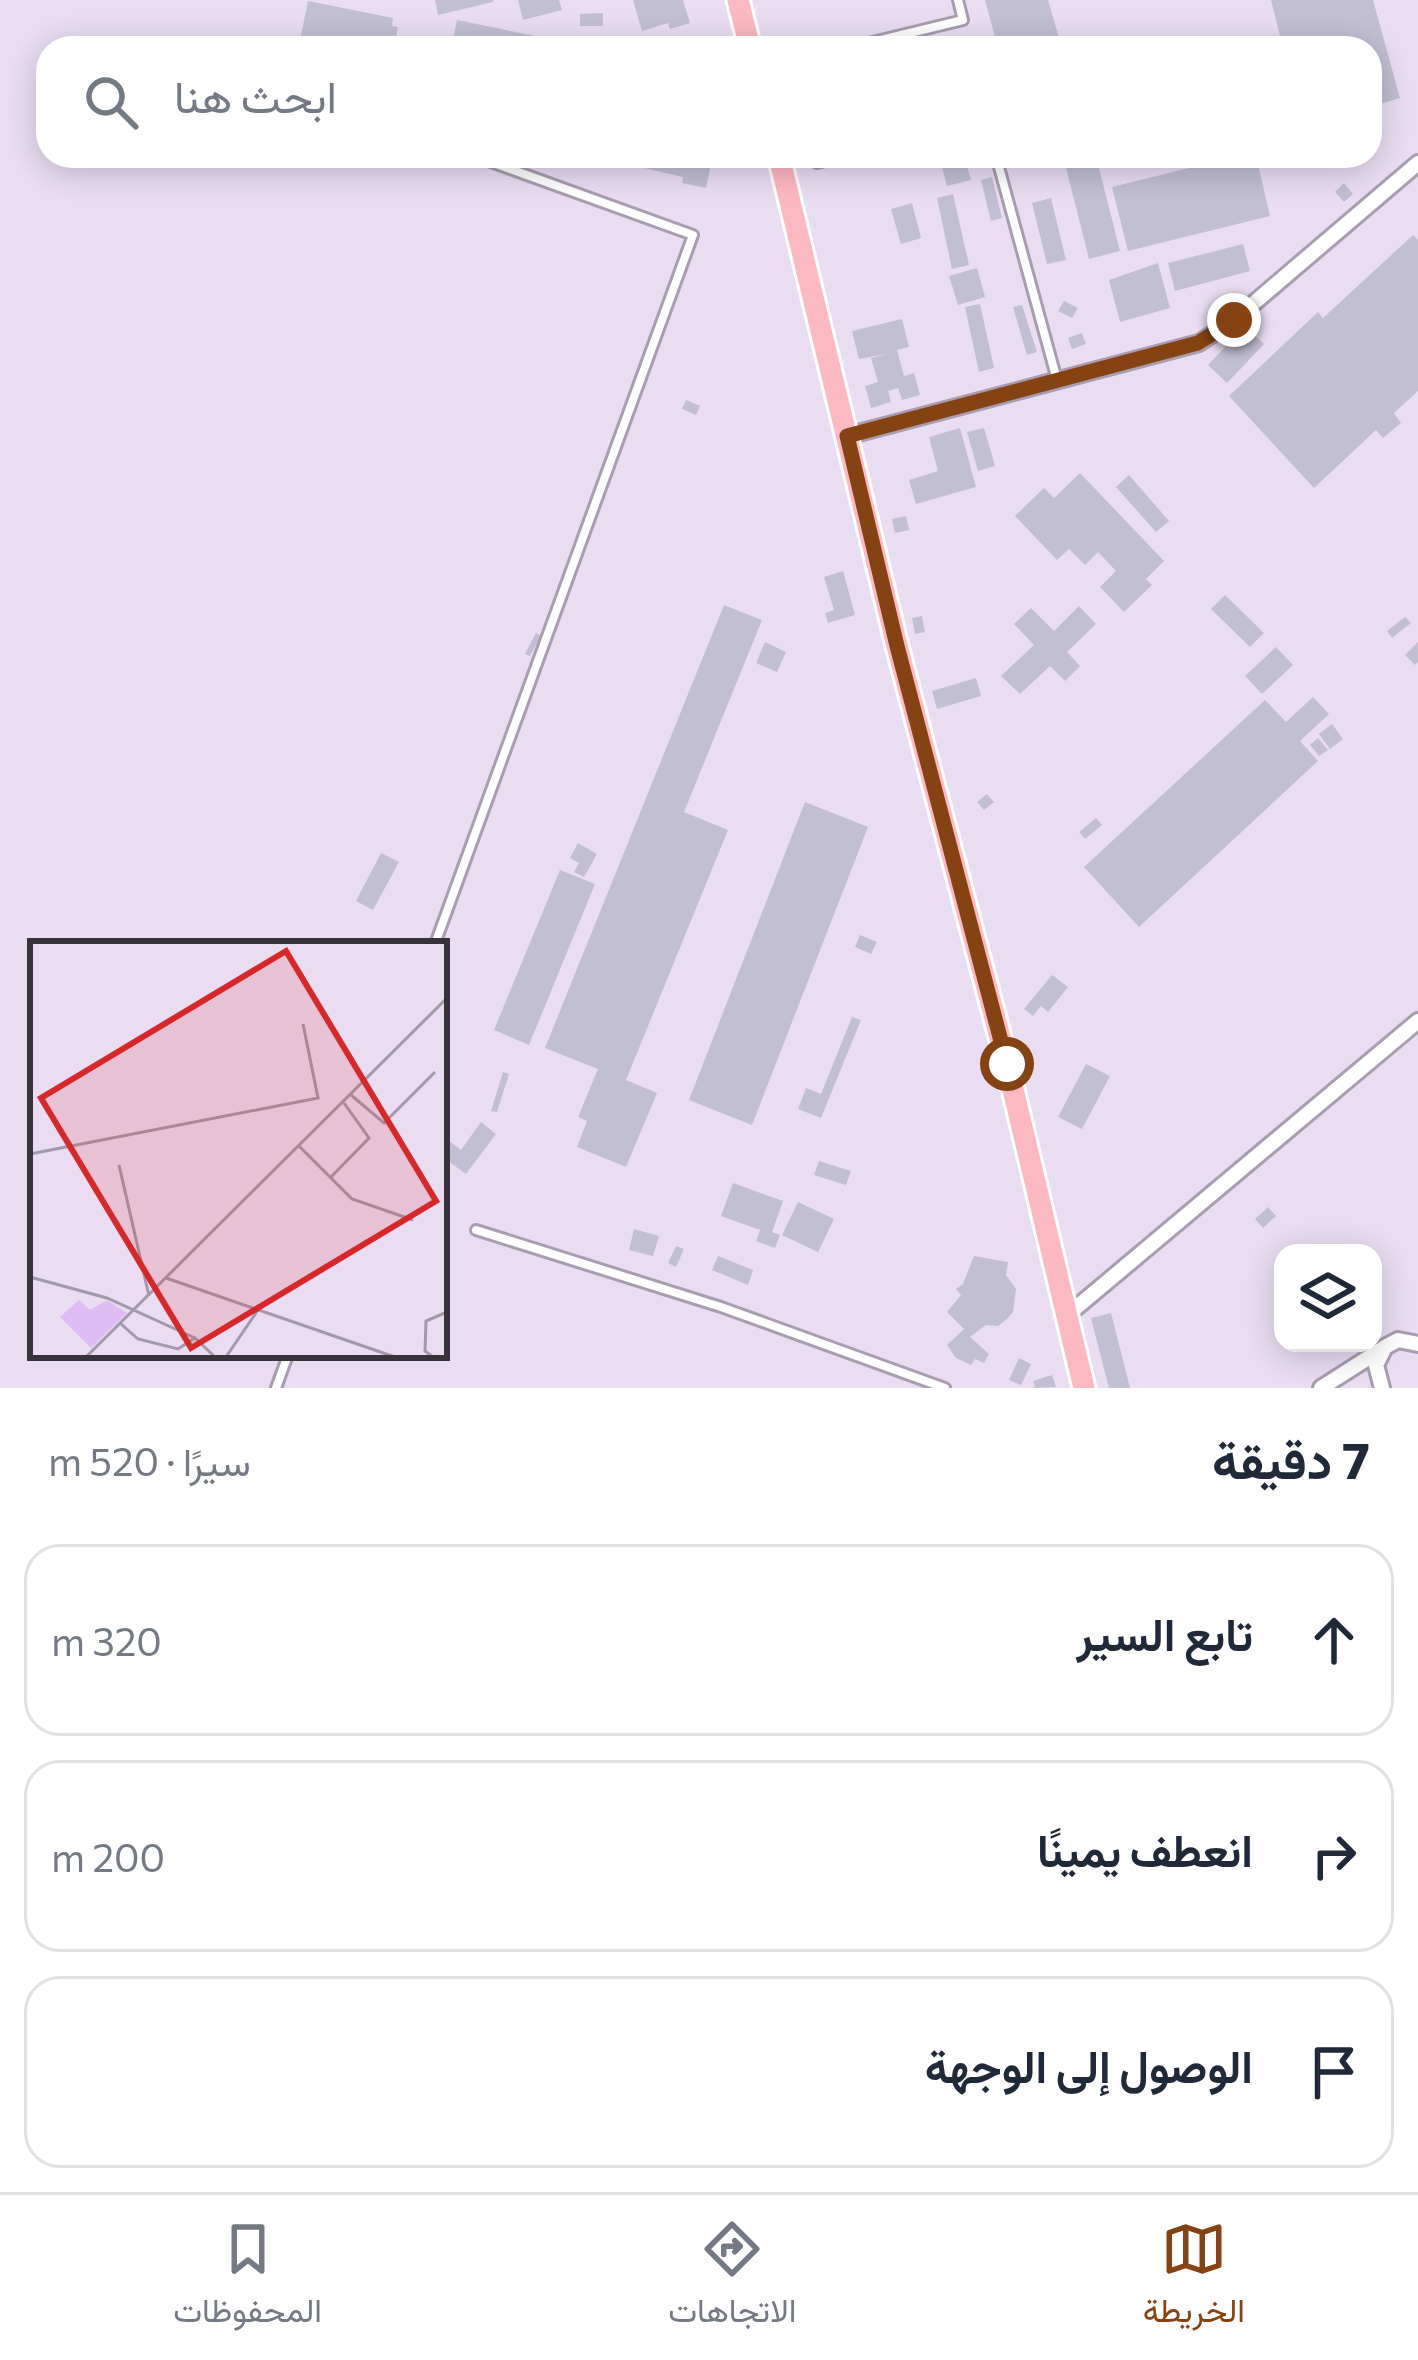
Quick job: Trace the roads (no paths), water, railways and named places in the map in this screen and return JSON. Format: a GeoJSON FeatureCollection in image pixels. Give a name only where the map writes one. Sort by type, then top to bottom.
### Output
{"type":"FeatureCollection","features":[{"type":"Feature","properties":{"kind":"main road"},"geometry":{"type":"LineString","coordinates":[[738,0],[747,36]]}},
{"type":"Feature","properties":{"kind":"main road"},"geometry":{"type":"LineString","coordinates":[[782,168],[1084,1388]]}},
{"type":"Feature","properties":{"kind":"street"},"geometry":{"type":"LineString","coordinates":[[847,436],[1198,343],[1234,320],[1418,163]]}},
{"type":"Feature","properties":{"kind":"street"},"geometry":{"type":"LineString","coordinates":[[1066,1316],[1418,1022]]}},
{"type":"Feature","properties":{"kind":"street"},"geometry":{"type":"LineString","coordinates":[[1321,1388],[1399,1340],[1418,1344]]}},
{"type":"Feature","properties":{"kind":"street"},"geometry":{"type":"LineString","coordinates":[[1382,1388],[1376,1364],[1385,1347]]}},
{"type":"Feature","properties":{"kind":"lane"},"geometry":{"type":"LineString","coordinates":[[897,36],[963,20],[958,0]]}},
{"type":"Feature","properties":{"kind":"lane"},"geometry":{"type":"LineString","coordinates":[[436,941],[693,235],[507,168]]}},
{"type":"Feature","properties":{"kind":"lane"},"geometry":{"type":"LineString","coordinates":[[999,168],[1057,380]]}},
{"type":"Feature","properties":{"kind":"lane"},"geometry":{"type":"LineString","coordinates":[[476,1230],[721,1307],[945,1388]]}},
{"type":"Feature","properties":{"kind":"lane"},"geometry":{"type":"LineString","coordinates":[[276,1388],[287,1358]]}}]}
